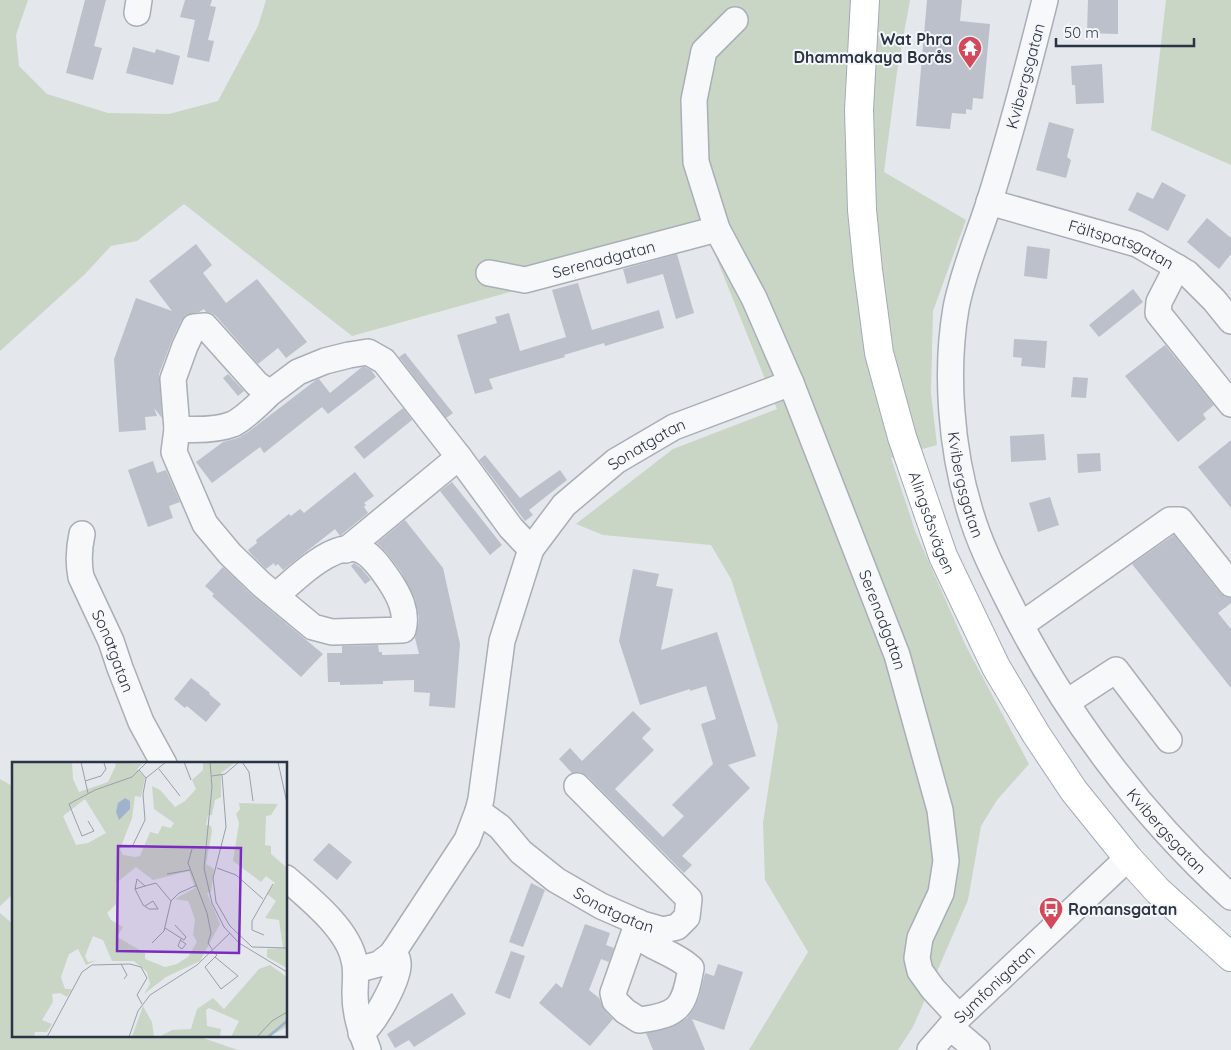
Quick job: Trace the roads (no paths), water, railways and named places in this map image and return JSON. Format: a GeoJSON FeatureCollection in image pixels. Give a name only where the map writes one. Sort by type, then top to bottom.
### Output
{"type":"FeatureCollection","features":[{"type":"Feature","properties":{"kind":"main road","name":"Alingsåsvägen"},"geometry":{"type":"LineString","coordinates":[[865,0],[859,110],[862,210],[879,353],[902,437],[942,556],[996,667],[1036,734],[1074,791],[1128,858],[1158,891],[1231,957]]}},
{"type":"Feature","properties":{"kind":"street","name":"Kvibergsgatan"},"geometry":{"type":"LineString","coordinates":[[1045,0],[989,202],[956,307],[951,353],[951,403],[953,430],[969,509],[982,548],[1021,625],[1067,702],[1127,787],[1191,858],[1231,897]]}},
{"type":"Feature","properties":{"kind":"street","name":"Serenadgatan"},"geometry":{"type":"LineString","coordinates":[[734,20],[704,51],[694,100],[696,162],[717,229],[754,298],[790,383],[897,655],[940,810],[946,861],[942,885],[933,913],[920,938],[917,958],[920,972],[954,1022]]}},
{"type":"Feature","properties":{"kind":"street","name":"Fältspatsgatan"},"geometry":{"type":"LineString","coordinates":[[989,202],[1137,244],[1178,268],[1194,280],[1231,321]]}},
{"type":"Feature","properties":{"kind":"street","name":"Serenadgatan"},"geometry":{"type":"LineString","coordinates":[[489,273],[525,280],[717,229]]}},
{"type":"Feature","properties":{"kind":"street"},"geometry":{"type":"LineString","coordinates":[[1178,268],[1159,302],[1158,313],[1231,404]]}},
{"type":"Feature","properties":{"kind":"street"},"geometry":{"type":"LineString","coordinates":[[270,393],[257,384],[205,326],[194,327],[173,380],[177,429],[174,452],[205,524],[230,554],[276,596],[313,627],[332,632],[403,630],[405,623],[402,603],[393,585],[378,564],[356,549],[335,550],[319,560],[276,596]]}},
{"type":"Feature","properties":{"kind":"street"},"geometry":{"type":"LineString","coordinates":[[177,429],[201,430],[233,424],[258,406],[270,393],[298,372],[325,361],[368,352],[384,361],[459,457],[511,528],[532,549]]}},
{"type":"Feature","properties":{"kind":"street","name":"Sonatgatan"},"geometry":{"type":"LineString","coordinates":[[356,970],[379,964],[394,951],[467,840],[481,799],[502,641],[532,549],[564,505],[616,461],[674,427],[790,383]]}},
{"type":"Feature","properties":{"kind":"street"},"geometry":{"type":"LineString","coordinates":[[346,550],[459,457]]}},
{"type":"Feature","properties":{"kind":"street"},"geometry":{"type":"LineString","coordinates":[[1021,625],[1170,520],[1180,520],[1231,584]]}},
{"type":"Feature","properties":{"kind":"street","name":"Sonatgatan"},"geometry":{"type":"LineString","coordinates":[[82,534],[79,548],[81,577],[111,641],[141,722],[163,762]]}},
{"type":"Feature","properties":{"kind":"street"},"geometry":{"type":"LineString","coordinates":[[1067,702],[1116,670],[1168,740]]}},
{"type":"Feature","properties":{"kind":"street","name":"Sonatgatan"},"geometry":{"type":"LineString","coordinates":[[478,811],[500,827],[521,852],[556,880],[636,928],[663,930],[677,927],[687,917],[689,900],[577,786]]}},
{"type":"Feature","properties":{"kind":"street","name":"Symfonigatan"},"geometry":{"type":"LineString","coordinates":[[930,1050],[954,1022],[1128,858]]}},
{"type":"Feature","properties":{"kind":"street"},"geometry":{"type":"LineString","coordinates":[[288,880],[333,922],[350,946],[356,970],[355,996],[358,1027],[364,1042]]}},
{"type":"Feature","properties":{"kind":"street"},"geometry":{"type":"LineString","coordinates":[[364,1042],[367,1030],[375,1019],[394,979],[398,966],[394,951]]}},
{"type":"Feature","properties":{"kind":"street"},"geometry":{"type":"LineString","coordinates":[[954,1022],[977,1050]]}},
{"type":"Feature","properties":{"kind":"place","name":"Wat Phra Dhammakaya Borås"},"geometry":{"type":"Point","coordinates":[970,69]}},
{"type":"Feature","properties":{"kind":"place","name":"Romansgatan"},"geometry":{"type":"Point","coordinates":[1051,930]}}]}
